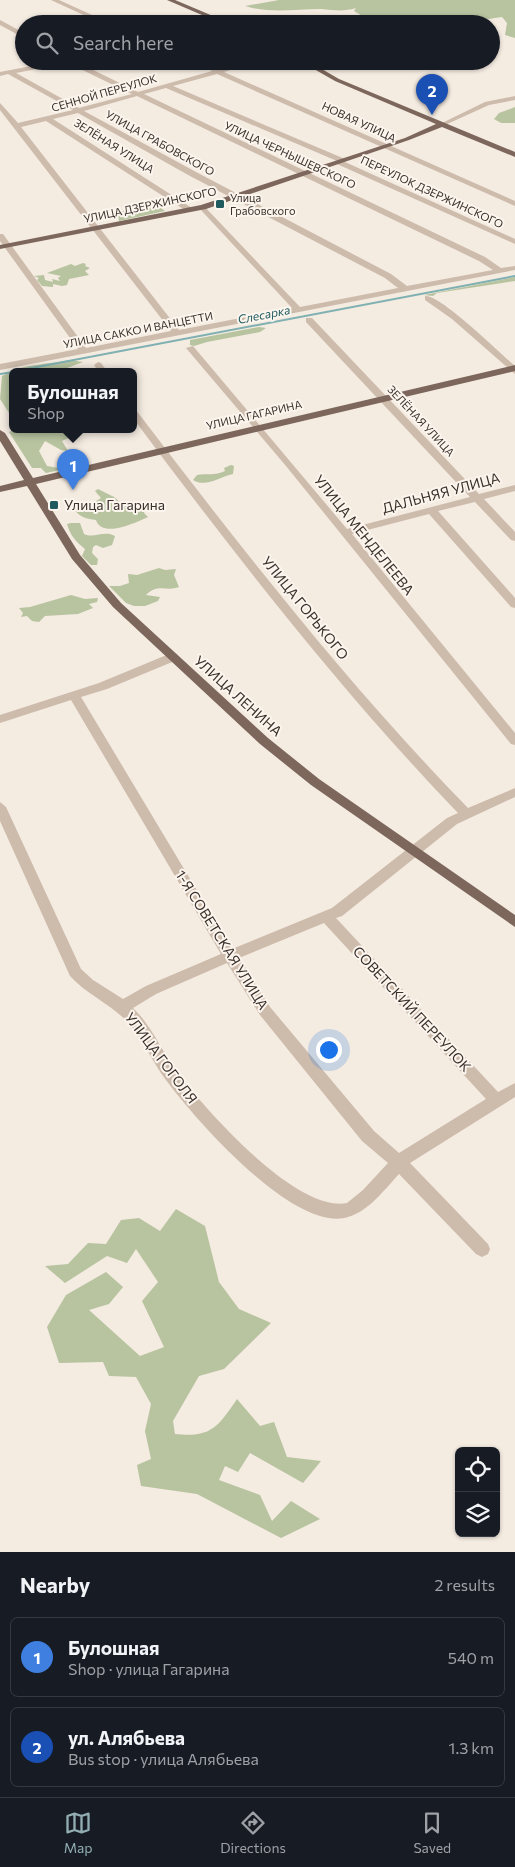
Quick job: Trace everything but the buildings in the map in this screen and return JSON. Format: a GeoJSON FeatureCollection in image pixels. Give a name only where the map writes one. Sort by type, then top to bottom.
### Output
{"type":"FeatureCollection","features":[{"type":"Feature","properties":{"kind":"main road"},"geometry":{"type":"LineString","coordinates":[[170,0],[207,15]]}},
{"type":"Feature","properties":{"kind":"main road"},"geometry":{"type":"LineString","coordinates":[[319,70],[337,80],[515,155]]}},
{"type":"Feature","properties":{"kind":"main road","name":"УЛИЦА ДЗЕРЖИНСКОГО"},"geometry":{"type":"LineString","coordinates":[[4,246],[203,207],[385,147],[443,124]]}},
{"type":"Feature","properties":{"kind":"main road","name":"УЛИЦА ГАГАРИНА"},"geometry":{"type":"LineString","coordinates":[[0,489],[257,427],[514,369]]}},
{"type":"Feature","properties":{"kind":"main road","name":"УЛИЦА ЛЕНИНА"},"geometry":{"type":"LineString","coordinates":[[0,433],[76,557],[117,605],[288,761],[340,800],[515,922]]}},
{"type":"Feature","properties":{"kind":"street"},"geometry":{"type":"LineString","coordinates":[[54,0],[88,15]]}},
{"type":"Feature","properties":{"kind":"street"},"geometry":{"type":"LineString","coordinates":[[0,22],[15,31]]}},
{"type":"Feature","properties":{"kind":"street"},"geometry":{"type":"LineString","coordinates":[[0,74],[20,70]]}},
{"type":"Feature","properties":{"kind":"street","name":"УЛИЦА ЧЕРНЫШЕВСКОГО"},"geometry":{"type":"LineString","coordinates":[[87,70],[482,259],[500,271]]}},
{"type":"Feature","properties":{"kind":"street","name":"НОВАЯ УЛИЦА"},"geometry":{"type":"LineString","coordinates":[[214,70],[515,204]]}},
{"type":"Feature","properties":{"kind":"street","name":"СЕННОЙ ПЕРЕУЛОК"},"geometry":{"type":"LineString","coordinates":[[16,126],[78,111],[225,70]]}},
{"type":"Feature","properties":{"kind":"street","name":"УЛИЦА ГРАБОВСКОГО"},"geometry":{"type":"LineString","coordinates":[[9,72],[236,197],[388,276],[406,290]]}},
{"type":"Feature","properties":{"kind":"street","name":"ПЕРЕУЛОК ДЗЕРЖИНСКОГО"},"geometry":{"type":"LineString","coordinates":[[167,86],[341,161],[515,242]]}},
{"type":"Feature","properties":{"kind":"street"},"geometry":{"type":"LineString","coordinates":[[443,124],[487,103],[515,98]]}},
{"type":"Feature","properties":{"kind":"street"},"geometry":{"type":"LineString","coordinates":[[0,105],[178,334]]}},
{"type":"Feature","properties":{"kind":"street","name":"ЗЕЛЁНАЯ УЛИЦА"},"geometry":{"type":"LineString","coordinates":[[48,119],[191,210]]}},
{"type":"Feature","properties":{"kind":"street"},"geometry":{"type":"LineString","coordinates":[[203,207],[299,311]]}},
{"type":"Feature","properties":{"kind":"street"},"geometry":{"type":"LineString","coordinates":[[0,236],[4,246],[85,352]]}},
{"type":"Feature","properties":{"kind":"street","name":"УЛИЦА САККО И ВАНЦЕТТИ"},"geometry":{"type":"LineString","coordinates":[[0,367],[515,268]]}},
{"type":"Feature","properties":{"kind":"street"},"geometry":{"type":"LineString","coordinates":[[428,298],[455,317],[514,369]]}},
{"type":"Feature","properties":{"kind":"street","name":"ЗЕЛЁНАЯ УЛИЦА"},"geometry":{"type":"LineString","coordinates":[[309,320],[515,538]]}},
{"type":"Feature","properties":{"kind":"street","name":"УЛИЦА МЕНДЕЛЕЕВА"},"geometry":{"type":"LineString","coordinates":[[190,348],[515,741]]}},
{"type":"Feature","properties":{"kind":"street","name":"УЛИЦА ГОРЬКОГО"},"geometry":{"type":"LineString","coordinates":[[137,417],[244,558],[352,691],[403,749],[466,813]]}},
{"type":"Feature","properties":{"kind":"street","name":"ДАЛЬНЯЯ УЛИЦА"},"geometry":{"type":"LineString","coordinates":[[344,532],[515,488]]}},
{"type":"Feature","properties":{"kind":"street"},"geometry":{"type":"LineString","coordinates":[[432,510],[515,605]]}},
{"type":"Feature","properties":{"kind":"street"},"geometry":{"type":"LineString","coordinates":[[0,718],[74,696],[173,657]]}},
{"type":"Feature","properties":{"kind":"street","name":"1-Я СОВЕТСКАЯ УЛИЦА"},"geometry":{"type":"LineString","coordinates":[[74,696],[229,956],[265,1011],[368,1136],[398,1162],[482,1249]]}},
{"type":"Feature","properties":{"kind":"street"},"geometry":{"type":"LineString","coordinates":[[122,1007],[151,990],[229,956],[328,917],[347,905],[440,830],[466,813],[515,792]]}},
{"type":"Feature","properties":{"kind":"street","name":"УЛИЦА ГОГОЛЯ"},"geometry":{"type":"LineString","coordinates":[[0,807],[75,972],[88,986],[122,1007],[135,1020],[172,1076],[241,1154],[269,1178],[299,1196],[328,1210],[343,1211],[355,1208],[363,1202],[398,1162]]}},
{"type":"Feature","properties":{"kind":"street","name":"СОВЕТСКИЙ ПЕРЕУЛОК"},"geometry":{"type":"LineString","coordinates":[[328,917],[497,1101]]}},
{"type":"Feature","properties":{"kind":"street"},"geometry":{"type":"LineString","coordinates":[[398,1162],[515,1089]]}},
{"type":"Feature","properties":{"kind":"green space"},"geometry":{"type":"Polygon","coordinates":[[[279,0],[515,0],[515,38],[505,35],[507,23],[500,17],[500,15],[361,15],[354,11],[356,8],[343,10],[264,10],[245,6],[279,0]]]}},
{"type":"Feature","properties":{"kind":"green space"},"geometry":{"type":"Polygon","coordinates":[[[515,107],[515,123],[501,123],[494,119],[499,113],[515,107]]]}},
{"type":"Feature","properties":{"kind":"green space"},"geometry":{"type":"Polygon","coordinates":[[[136,204],[158,206],[165,211],[119,221],[118,214],[128,208],[138,209],[133,206],[136,204]]]}},
{"type":"Feature","properties":{"kind":"green space"},"geometry":{"type":"Polygon","coordinates":[[[83,263],[90,268],[85,271],[89,275],[69,279],[67,285],[53,284],[53,287],[42,286],[37,280],[39,278],[34,276],[44,275],[45,280],[60,281],[58,278],[61,276],[47,273],[71,264],[75,266],[83,263]]]}},
{"type":"Feature","properties":{"kind":"green space"},"geometry":{"type":"Polygon","coordinates":[[[515,277],[515,281],[437,293],[433,296],[424,295],[515,277]]]}},
{"type":"Feature","properties":{"kind":"green space"},"geometry":{"type":"Polygon","coordinates":[[[259,327],[266,328],[260,332],[194,346],[190,345],[190,340],[259,327]]]}},
{"type":"Feature","properties":{"kind":"green space"},"geometry":{"type":"Polygon","coordinates":[[[70,360],[83,362],[67,368],[22,368],[70,360]]]}},
{"type":"Feature","properties":{"kind":"green space"},"geometry":{"type":"Polygon","coordinates":[[[9,372],[9,413],[0,399],[2,376],[9,372]]]}},
{"type":"Feature","properties":{"kind":"green space"},"geometry":{"type":"Polygon","coordinates":[[[10,433],[69,433],[73,436],[62,441],[68,451],[61,450],[45,441],[39,451],[47,466],[65,469],[46,473],[41,468],[32,468],[10,433]]]}},
{"type":"Feature","properties":{"kind":"green space"},"geometry":{"type":"Polygon","coordinates":[[[231,465],[234,466],[233,474],[203,483],[193,480],[197,475],[221,473],[225,471],[224,468],[231,465]]]}},
{"type":"Feature","properties":{"kind":"green space"},"geometry":{"type":"Polygon","coordinates":[[[98,489],[114,497],[123,505],[145,508],[144,513],[148,517],[120,528],[112,529],[100,526],[96,520],[78,514],[74,509],[101,498],[95,491],[98,489]]]}},
{"type":"Feature","properties":{"kind":"green space"},"geometry":{"type":"Polygon","coordinates":[[[80,523],[84,534],[92,536],[111,534],[115,536],[112,545],[103,548],[96,545],[93,547],[92,553],[98,559],[97,565],[91,565],[82,556],[85,549],[70,532],[67,524],[80,523]]]}},
{"type":"Feature","properties":{"kind":"green space"},"geometry":{"type":"Polygon","coordinates":[[[159,568],[165,570],[176,569],[174,575],[179,587],[150,591],[146,595],[160,597],[158,601],[145,606],[134,606],[126,603],[109,586],[120,586],[129,583],[128,574],[137,575],[159,568]]]}},
{"type":"Feature","properties":{"kind":"green space"},"geometry":{"type":"Polygon","coordinates":[[[71,595],[85,599],[98,598],[97,602],[89,604],[93,608],[78,614],[45,616],[39,622],[32,621],[27,616],[21,617],[23,613],[19,608],[30,607],[71,595]]]}},
{"type":"Feature","properties":{"kind":"green space"},"geometry":{"type":"Polygon","coordinates":[[[176,1209],[205,1226],[219,1282],[239,1309],[271,1323],[224,1369],[199,1376],[173,1421],[175,1434],[197,1434],[212,1429],[224,1417],[237,1399],[260,1426],[274,1422],[287,1457],[321,1461],[303,1483],[250,1453],[238,1472],[225,1466],[219,1480],[260,1495],[272,1521],[291,1501],[320,1519],[281,1538],[197,1494],[141,1486],[137,1465],[151,1459],[145,1431],[151,1404],[136,1377],[109,1376],[103,1362],[59,1363],[47,1327],[66,1295],[106,1272],[123,1287],[109,1304],[89,1310],[140,1356],[164,1347],[142,1301],[158,1282],[136,1249],[127,1263],[107,1256],[65,1283],[45,1266],[68,1264],[88,1243],[106,1244],[121,1220],[139,1218],[160,1231],[176,1209]]]}},
{"type":"Feature","properties":{"kind":"waterway","name":"Слесарка"},"geometry":{"type":"LineString","coordinates":[[32,368],[515,276]]}},
{"type":"Feature","properties":{"kind":"waterway","name":"Слесарка"},"geometry":{"type":"LineString","coordinates":[[0,374],[9,373]]}},
{"type":"Feature","properties":{"kind":"place","name":"ул. Алябьева"},"geometry":{"type":"Point","coordinates":[432,115]}},
{"type":"Feature","properties":{"kind":"place","name":"Улица Грабовского"},"geometry":{"type":"Point","coordinates":[220,204]}},
{"type":"Feature","properties":{"kind":"place","name":"Булошная"},"geometry":{"type":"Point","coordinates":[73,490]}},
{"type":"Feature","properties":{"kind":"place","name":"Улица Гагарина"},"geometry":{"type":"Point","coordinates":[54,505]}}]}
